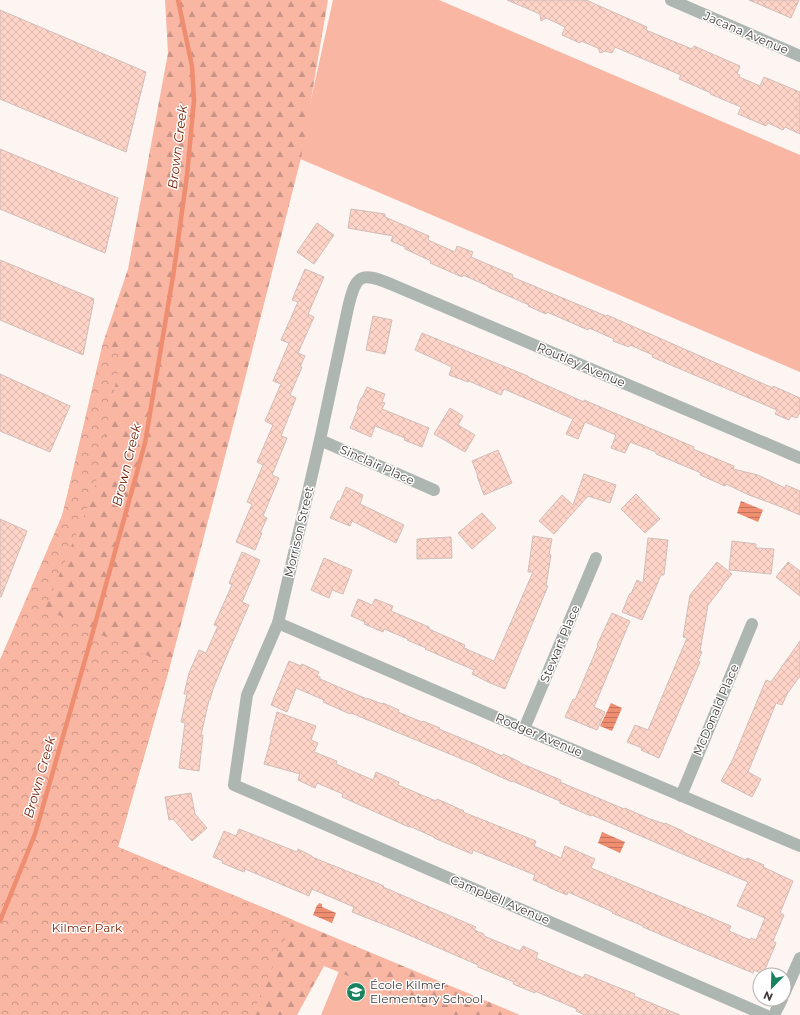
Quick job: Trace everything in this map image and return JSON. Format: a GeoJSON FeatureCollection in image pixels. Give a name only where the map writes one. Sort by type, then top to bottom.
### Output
{"type":"FeatureCollection","features":[{"type":"Feature","properties":{"kind":"street","name":"Jacana Avenue"},"geometry":{"type":"LineString","coordinates":[[671,0],[800,56]]}},
{"type":"Feature","properties":{"kind":"street","name":"Routley Avenue"},"geometry":{"type":"LineString","coordinates":[[361,278],[373,277],[393,285],[800,458]]}},
{"type":"Feature","properties":{"kind":"street","name":"Morrison Street"},"geometry":{"type":"LineString","coordinates":[[234,786],[247,695],[278,623],[320,440],[351,295],[355,285],[361,278]]}},
{"type":"Feature","properties":{"kind":"street","name":"Sinclair Place"},"geometry":{"type":"LineString","coordinates":[[320,440],[434,490]]}},
{"type":"Feature","properties":{"kind":"street","name":"Stewart Place"},"geometry":{"type":"LineString","coordinates":[[524,729],[596,558]]}},
{"type":"Feature","properties":{"kind":"street","name":"Rodger Avenue"},"geometry":{"type":"LineString","coordinates":[[278,623],[800,846]]}},
{"type":"Feature","properties":{"kind":"street","name":"McDonald Place"},"geometry":{"type":"LineString","coordinates":[[681,796],[752,624]]}},
{"type":"Feature","properties":{"kind":"street","name":"Campbell Avenue"},"geometry":{"type":"LineString","coordinates":[[234,786],[765,1015]]}},
{"type":"Feature","properties":{"kind":"street"},"geometry":{"type":"LineString","coordinates":[[792,976],[800,958]]}},
{"type":"Feature","properties":{"kind":"green space"},"geometry":{"type":"Polygon","coordinates":[[[165,0],[328,0],[301,158],[170,666],[118,847],[520,1015],[443,1015],[324,966],[297,1015],[0,1015],[0,660],[62,516],[103,343],[128,269],[168,53],[165,0]]]}},
{"type":"Feature","properties":{"kind":"green space"},"geometry":{"type":"Polygon","coordinates":[[[333,0],[439,0],[800,155],[800,372],[298,158],[333,0]]]}},
{"type":"Feature","properties":{"kind":"green space","name":"Kilmer Park"},"geometry":{"type":"Polygon","coordinates":[[[103,343],[122,351],[94,492],[45,609],[170,666],[118,847],[293,920],[252,1015],[0,1015],[0,660],[62,516],[103,343]]]}},
{"type":"Feature","properties":{"kind":"green space","name":"École Kilmer Elementary School"},"geometry":{"type":"Polygon","coordinates":[[[344,959],[456,1015],[321,1015],[344,959]]]}},
{"type":"Feature","properties":{"kind":"shaded area"},"geometry":{"type":"Polygon","coordinates":[[[741,501],[763,510],[758,522],[737,513],[741,501]]]}},
{"type":"Feature","properties":{"kind":"shaded area"},"geometry":{"type":"Polygon","coordinates":[[[611,703],[622,708],[612,731],[600,726],[611,703]]]}},
{"type":"Feature","properties":{"kind":"shaded area"},"geometry":{"type":"Polygon","coordinates":[[[602,832],[625,842],[620,853],[598,843],[602,832]]]}},
{"type":"Feature","properties":{"kind":"shaded area"},"geometry":{"type":"Polygon","coordinates":[[[319,903],[322,904],[322,907],[336,913],[332,923],[313,915],[319,903]]]}},
{"type":"Feature","properties":{"kind":"building"},"geometry":{"type":"Polygon","coordinates":[[[507,0],[586,0],[647,27],[646,30],[692,49],[694,46],[740,66],[737,74],[740,75],[739,77],[760,86],[764,77],[800,92],[800,134],[785,127],[783,130],[768,123],[766,126],[738,114],[741,107],[679,79],[681,75],[615,47],[612,53],[605,51],[600,53],[598,48],[581,41],[580,43],[562,35],[565,27],[546,18],[541,21],[540,14],[507,0]]]}},
{"type":"Feature","properties":{"kind":"building"},"geometry":{"type":"Polygon","coordinates":[[[749,0],[799,0],[791,18],[749,0]]]}},
{"type":"Feature","properties":{"kind":"building"},"geometry":{"type":"Polygon","coordinates":[[[0,10],[146,72],[126,152],[0,99],[0,10]]]}},
{"type":"Feature","properties":{"kind":"building"},"geometry":{"type":"Polygon","coordinates":[[[0,149],[118,198],[105,253],[0,209],[0,149]]]}},
{"type":"Feature","properties":{"kind":"building"},"geometry":{"type":"Polygon","coordinates":[[[351,209],[385,214],[385,217],[429,236],[428,240],[455,252],[457,246],[473,252],[471,257],[513,275],[512,277],[606,316],[607,315],[773,388],[773,386],[800,398],[800,412],[797,418],[791,416],[789,420],[775,414],[777,410],[652,357],[653,355],[630,345],[629,347],[613,341],[614,339],[589,328],[588,330],[547,312],[546,314],[463,275],[462,277],[430,263],[431,261],[391,241],[393,236],[348,228],[351,209]]]}},
{"type":"Feature","properties":{"kind":"building"},"geometry":{"type":"Polygon","coordinates":[[[317,223],[334,235],[314,264],[297,252],[317,223]]]}},
{"type":"Feature","properties":{"kind":"building"},"geometry":{"type":"Polygon","coordinates":[[[0,260],[94,299],[83,355],[0,320],[0,260]]]}},
{"type":"Feature","properties":{"kind":"building"},"geometry":{"type":"Polygon","coordinates":[[[305,269],[324,277],[308,314],[314,317],[298,353],[305,356],[290,395],[296,398],[281,436],[287,438],[272,475],[279,478],[263,516],[267,518],[260,533],[262,533],[255,550],[236,542],[252,504],[247,502],[263,465],[257,462],[273,425],[265,421],[281,384],[273,381],[289,343],[281,340],[298,302],[292,300],[305,269]]]}},
{"type":"Feature","properties":{"kind":"building"},"geometry":{"type":"Polygon","coordinates":[[[373,316],[392,320],[385,354],[366,350],[373,316]]]}},
{"type":"Feature","properties":{"kind":"building"},"geometry":{"type":"Polygon","coordinates":[[[422,333],[528,376],[584,402],[584,400],[694,447],[693,449],[734,466],[733,469],[758,475],[785,488],[786,485],[800,491],[800,515],[749,495],[726,484],[725,486],[700,475],[701,473],[656,454],[656,452],[630,442],[625,453],[611,448],[616,435],[585,422],[578,439],[566,434],[573,419],[504,389],[501,395],[469,381],[468,382],[449,375],[452,367],[415,350],[422,333]]]}},
{"type":"Feature","properties":{"kind":"building"},"geometry":{"type":"Polygon","coordinates":[[[0,374],[70,406],[50,452],[0,431],[0,374]]]}},
{"type":"Feature","properties":{"kind":"building"},"geometry":{"type":"Polygon","coordinates":[[[367,387],[385,394],[382,402],[385,403],[382,409],[429,428],[422,447],[404,440],[405,438],[375,426],[371,437],[350,428],[361,398],[367,387]]]}},
{"type":"Feature","properties":{"kind":"building"},"geometry":{"type":"Polygon","coordinates":[[[450,408],[463,416],[458,425],[475,435],[465,452],[434,434],[450,408]]]}},
{"type":"Feature","properties":{"kind":"building"},"geometry":{"type":"Polygon","coordinates":[[[498,450],[512,483],[484,495],[472,461],[498,450]]]}},
{"type":"Feature","properties":{"kind":"building"},"geometry":{"type":"Polygon","coordinates":[[[584,474],[616,485],[610,503],[588,496],[554,534],[539,521],[562,495],[573,505],[584,474]]]}},
{"type":"Feature","properties":{"kind":"building"},"geometry":{"type":"Polygon","coordinates":[[[346,487],[363,495],[360,504],[404,525],[396,543],[352,521],[350,526],[330,518],[346,487]]]}},
{"type":"Feature","properties":{"kind":"building"},"geometry":{"type":"Polygon","coordinates":[[[636,494],[660,519],[645,533],[621,509],[636,494]]]}},
{"type":"Feature","properties":{"kind":"building"},"geometry":{"type":"Polygon","coordinates":[[[482,513],[496,528],[472,549],[458,533],[482,513]]]}},
{"type":"Feature","properties":{"kind":"building"},"geometry":{"type":"Polygon","coordinates":[[[0,519],[27,531],[1,597],[0,597],[0,519]]]}},
{"type":"Feature","properties":{"kind":"building"},"geometry":{"type":"Polygon","coordinates":[[[533,536],[552,539],[546,586],[548,586],[505,689],[472,674],[474,670],[425,649],[426,648],[407,640],[408,639],[384,629],[383,632],[364,624],[365,622],[351,616],[358,599],[372,605],[375,599],[393,606],[391,611],[429,627],[429,629],[465,645],[464,648],[494,661],[533,572],[528,572],[533,536]]]}},
{"type":"Feature","properties":{"kind":"building"},"geometry":{"type":"Polygon","coordinates":[[[451,537],[452,558],[417,559],[417,539],[451,537]]]}},
{"type":"Feature","properties":{"kind":"building"},"geometry":{"type":"Polygon","coordinates":[[[648,538],[668,540],[664,575],[661,575],[642,620],[622,612],[637,580],[643,583],[648,538]]]}},
{"type":"Feature","properties":{"kind":"building"},"geometry":{"type":"Polygon","coordinates":[[[732,541],[756,544],[756,548],[774,549],[771,574],[729,570],[732,541]]]}},
{"type":"Feature","properties":{"kind":"building"},"geometry":{"type":"Polygon","coordinates":[[[242,552],[260,560],[242,602],[249,605],[209,700],[201,735],[203,735],[199,771],[179,768],[185,723],[181,722],[187,694],[184,694],[189,673],[199,650],[206,653],[218,626],[214,625],[232,585],[229,583],[242,552]]]}},
{"type":"Feature","properties":{"kind":"building"},"geometry":{"type":"Polygon","coordinates":[[[324,558],[352,570],[343,594],[332,590],[329,598],[311,590],[324,558]]]}},
{"type":"Feature","properties":{"kind":"building"},"geometry":{"type":"Polygon","coordinates":[[[717,562],[732,574],[708,605],[700,651],[702,652],[698,661],[700,662],[659,758],[641,750],[642,748],[627,742],[635,725],[648,730],[687,638],[683,637],[690,595],[717,562]]]}},
{"type":"Feature","properties":{"kind":"building"},"geometry":{"type":"Polygon","coordinates":[[[788,562],[800,571],[800,596],[776,577],[788,562]]]}},
{"type":"Feature","properties":{"kind":"building"},"geometry":{"type":"Polygon","coordinates":[[[612,613],[630,621],[594,707],[605,712],[597,730],[565,717],[573,699],[575,700],[598,646],[597,645],[612,613]]]}},
{"type":"Feature","properties":{"kind":"building"},"geometry":{"type":"Polygon","coordinates":[[[800,641],[800,676],[787,694],[782,705],[776,703],[748,772],[761,779],[752,797],[721,781],[733,759],[766,680],[771,682],[800,641]]]}},
{"type":"Feature","properties":{"kind":"building"},"geometry":{"type":"Polygon","coordinates":[[[289,661],[301,666],[302,664],[319,672],[317,676],[320,677],[320,679],[367,699],[382,704],[383,703],[399,710],[398,712],[440,728],[439,729],[502,756],[503,754],[520,763],[561,780],[560,782],[624,809],[625,808],[650,819],[665,823],[746,860],[747,858],[764,865],[763,867],[793,881],[780,913],[784,915],[773,941],[776,943],[766,967],[752,967],[752,973],[643,927],[568,892],[567,895],[548,887],[533,880],[535,875],[473,850],[472,854],[434,838],[342,797],[343,794],[317,783],[315,788],[298,780],[300,774],[264,764],[277,712],[316,726],[311,740],[318,743],[314,752],[337,761],[336,764],[373,780],[376,772],[399,782],[398,785],[436,801],[437,799],[464,811],[463,812],[536,841],[534,846],[561,858],[565,846],[595,859],[591,868],[731,926],[729,931],[750,940],[751,938],[756,940],[765,918],[737,906],[748,882],[592,815],[591,816],[560,803],[560,801],[512,782],[481,767],[351,713],[350,714],[323,702],[324,700],[296,688],[287,712],[271,705],[289,661]]]}},
{"type":"Feature","properties":{"kind":"building"},"geometry":{"type":"Polygon","coordinates":[[[191,793],[195,814],[207,828],[192,841],[173,819],[169,820],[165,797],[191,793]]]}},
{"type":"Feature","properties":{"kind":"building"},"geometry":{"type":"Polygon","coordinates":[[[239,829],[297,852],[298,849],[312,857],[384,886],[383,887],[476,927],[474,930],[484,934],[484,936],[520,951],[523,946],[538,953],[536,958],[583,978],[585,974],[635,994],[634,996],[680,1015],[585,1015],[576,1011],[577,1009],[535,991],[535,993],[513,984],[514,982],[478,967],[478,965],[352,912],[354,907],[312,889],[309,896],[245,869],[244,872],[222,863],[223,861],[213,857],[224,831],[236,836],[239,829]]]}},
{"type":"Feature","properties":{"kind":"waterway","name":"Brown Creek"},"geometry":{"type":"LineString","coordinates":[[0,921],[35,834],[145,443],[174,270],[187,175],[194,100],[192,66],[178,0]]}},
{"type":"Feature","properties":{"kind":"place","name":"École Kilmer Elementary School"},"geometry":{"type":"Point","coordinates":[356,992]}}]}
